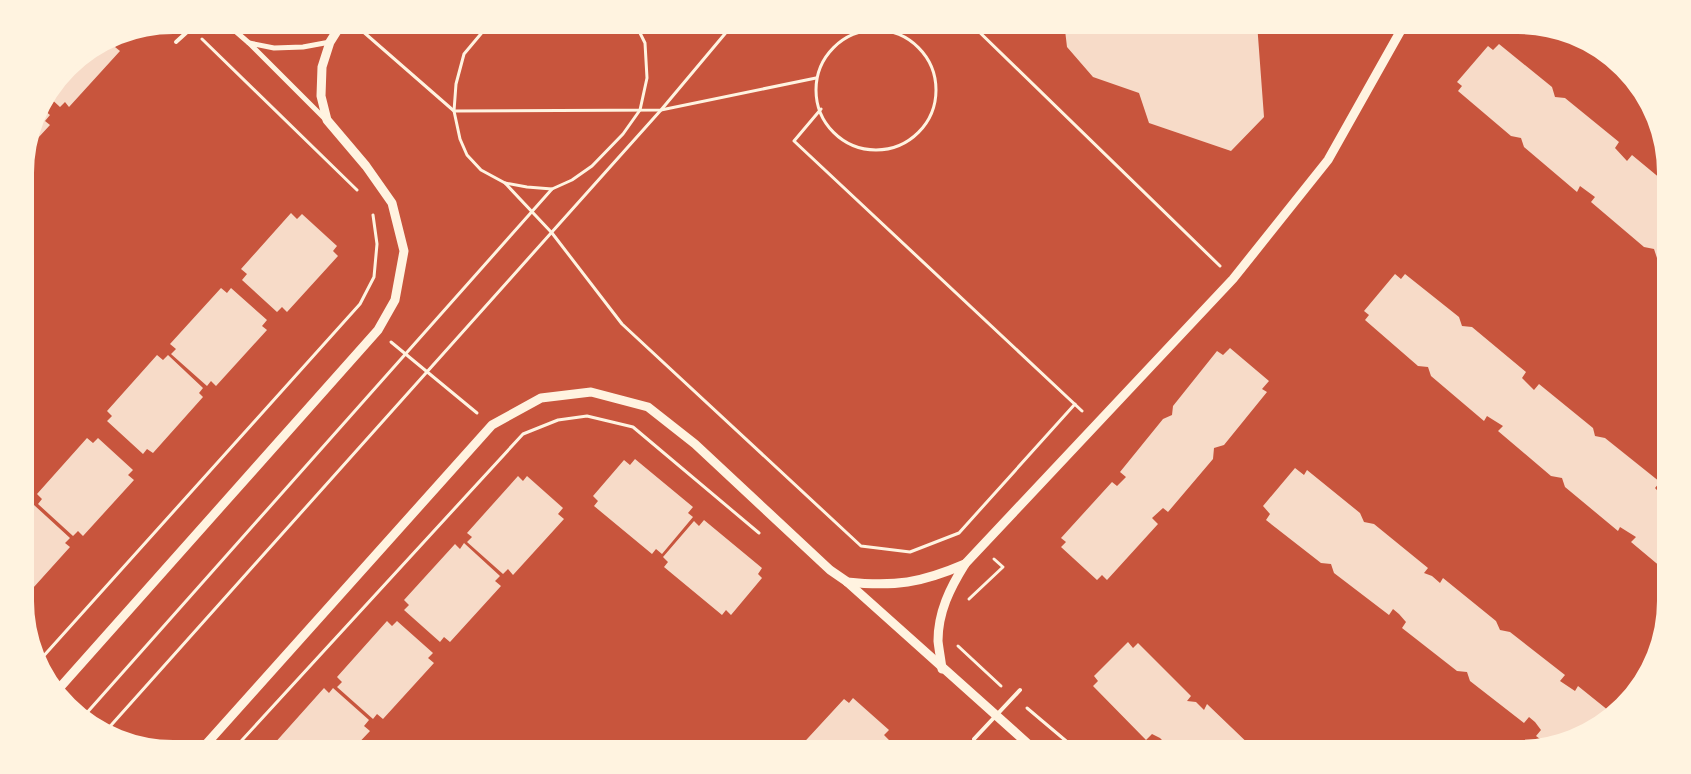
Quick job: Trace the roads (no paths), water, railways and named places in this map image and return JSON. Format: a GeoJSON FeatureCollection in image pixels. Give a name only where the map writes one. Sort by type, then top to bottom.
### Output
{"type":"FeatureCollection","features":[{"type":"Feature","properties":{"kind":"street"},"geometry":{"type":"LineString","coordinates":[[61,687],[378,330],[395,300],[404,251],[392,203],[366,166],[327,120],[236,31]]}},
{"type":"Feature","properties":{"kind":"street"},"geometry":{"type":"LineString","coordinates":[[327,120],[321,96],[322,67],[330,42],[337,31]]}},
{"type":"Feature","properties":{"kind":"street"},"geometry":{"type":"LineString","coordinates":[[942,669],[938,641],[941,614],[950,587],[965,564],[1233,279],[1328,160],[1400,31]]}},
{"type":"Feature","properties":{"kind":"street"},"geometry":{"type":"LineString","coordinates":[[249,43],[274,48],[302,48],[330,42]]}},
{"type":"Feature","properties":{"kind":"street"},"geometry":{"type":"LineString","coordinates":[[208,743],[492,425],[541,398],[591,392],[648,407],[695,444],[830,570],[846,582],[1026,742]]}},
{"type":"Feature","properties":{"kind":"street"},"geometry":{"type":"LineString","coordinates":[[846,582],[876,585],[907,583],[937,576],[965,564]]}},
{"type":"Feature","properties":{"kind":"lane"},"geometry":{"type":"LineString","coordinates":[[176,42],[188,31]]}},
{"type":"Feature","properties":{"kind":"lane"},"geometry":{"type":"LineString","coordinates":[[974,739],[1020,690]]}}]}
